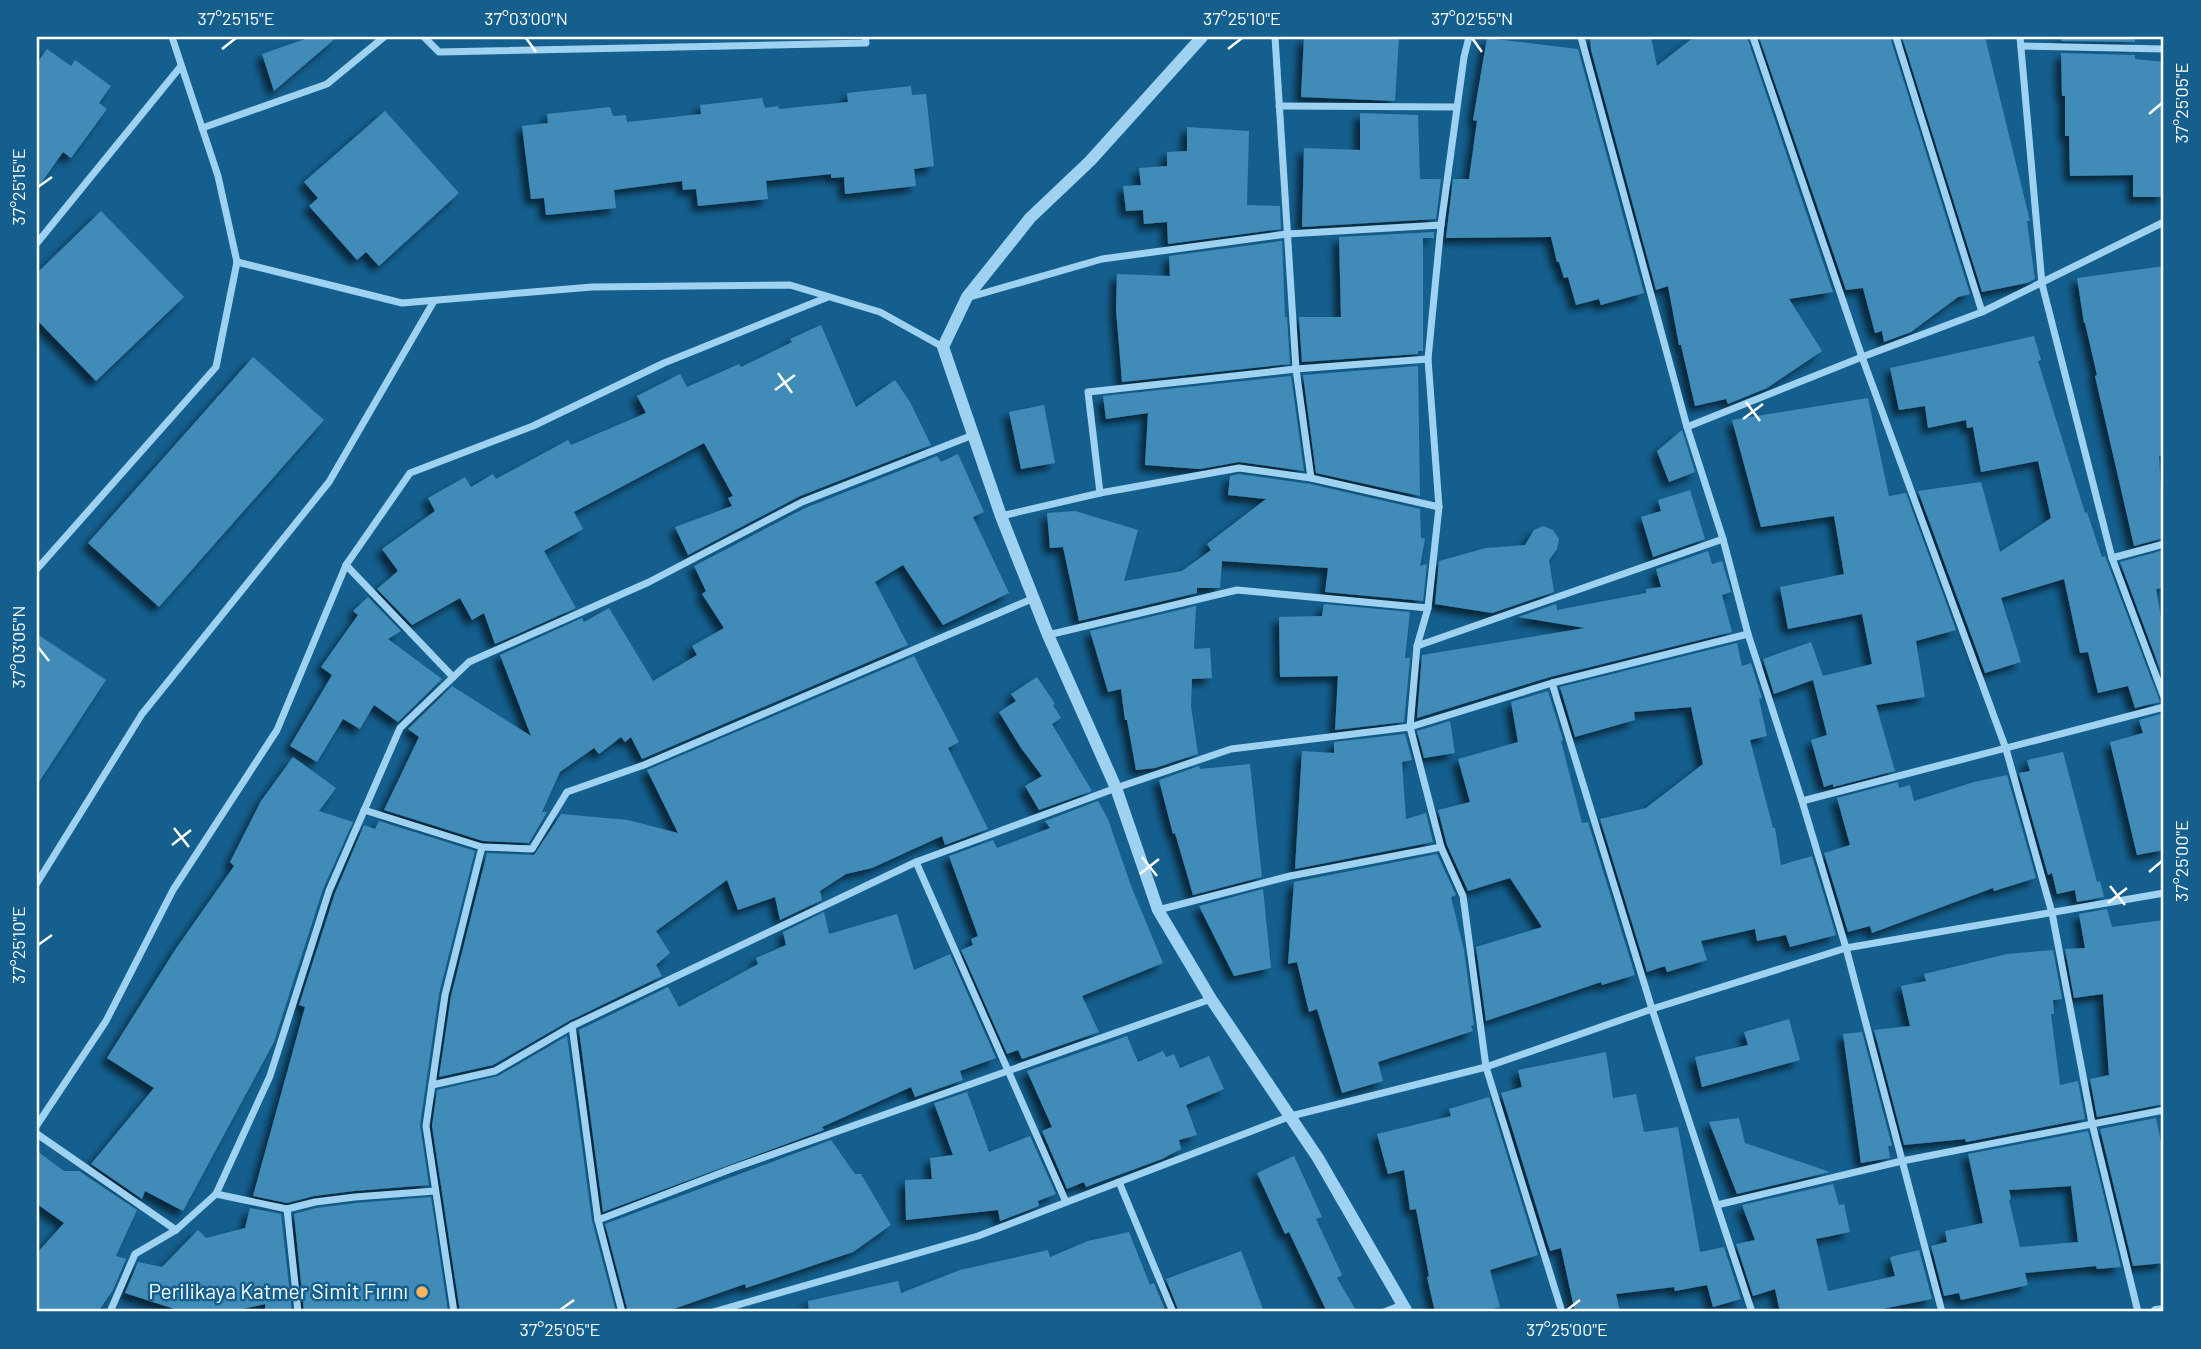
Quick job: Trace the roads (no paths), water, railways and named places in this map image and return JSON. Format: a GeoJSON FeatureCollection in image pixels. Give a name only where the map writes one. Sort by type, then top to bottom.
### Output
{"type":"FeatureCollection","features":[{"type":"Feature","properties":{"kind":"street"},"geometry":{"type":"LineString","coordinates":[[37,569],[216,367],[237,262],[218,176],[172,37]]}},
{"type":"Feature","properties":{"kind":"street"},"geometry":{"type":"LineString","coordinates":[[202,128],[327,84],[384,37]]}},
{"type":"Feature","properties":{"kind":"street"},"geometry":{"type":"LineString","coordinates":[[424,37],[439,52],[866,43],[865,37]]}},
{"type":"Feature","properties":{"kind":"street"},"geometry":{"type":"LineString","coordinates":[[943,347],[967,298],[1030,218],[1090,161],[1202,37]]}},
{"type":"Feature","properties":{"kind":"street"},"geometry":{"type":"LineString","coordinates":[[1275,37],[1296,369],[1311,478]]}},
{"type":"Feature","properties":{"kind":"street"},"geometry":{"type":"LineString","coordinates":[[1469,37],[1456,107],[1428,359],[1439,507],[1428,608],[1417,646],[1410,727],[1441,847],[1464,896],[1486,1067],[1562,1312]]}},
{"type":"Feature","properties":{"kind":"street"},"geometry":{"type":"LineString","coordinates":[[1581,37],[1687,427],[1846,948],[1942,1312]]}},
{"type":"Feature","properties":{"kind":"street"},"geometry":{"type":"LineString","coordinates":[[1753,37],[1862,357],[2006,749],[2052,913],[2092,1123],[2138,1312]]}},
{"type":"Feature","properties":{"kind":"street"},"geometry":{"type":"LineString","coordinates":[[1896,37],[1982,312]]}},
{"type":"Feature","properties":{"kind":"street"},"geometry":{"type":"LineString","coordinates":[[2020,37],[2042,284],[2112,558],[2164,697]]}},
{"type":"Feature","properties":{"kind":"street"},"geometry":{"type":"LineString","coordinates":[[2021,46],[2164,49]]}},
{"type":"Feature","properties":{"kind":"street"},"geometry":{"type":"LineString","coordinates":[[37,243],[181,66]]}},
{"type":"Feature","properties":{"kind":"street"},"geometry":{"type":"LineString","coordinates":[[1279,106],[1456,107]]}},
{"type":"Feature","properties":{"kind":"street"},"geometry":{"type":"LineString","coordinates":[[1687,427],[1982,312],[2164,222]]}},
{"type":"Feature","properties":{"kind":"street"},"geometry":{"type":"LineString","coordinates":[[967,298],[1102,259],[1287,234],[1441,225]]}},
{"type":"Feature","properties":{"kind":"street"},"geometry":{"type":"LineString","coordinates":[[237,262],[402,303],[592,287],[790,285],[880,312],[943,347],[1001,516],[1048,635],[1116,788],[1158,910],[1211,999],[1318,1158],[1405,1309],[1384,1312]]}},
{"type":"Feature","properties":{"kind":"street"},"geometry":{"type":"LineString","coordinates":[[37,1125],[106,1021],[173,890],[277,730],[346,565],[410,474],[533,426],[664,363],[828,297]]}},
{"type":"Feature","properties":{"kind":"street"},"geometry":{"type":"LineString","coordinates":[[37,883],[142,714],[330,482],[434,301]]}},
{"type":"Feature","properties":{"kind":"street"},"geometry":{"type":"LineString","coordinates":[[1100,493],[1088,392],[1296,369],[1428,359]]}},
{"type":"Feature","properties":{"kind":"street"},"geometry":{"type":"LineString","coordinates":[[110,1312],[135,1254],[176,1230],[216,1194],[270,1076],[329,891],[400,728],[469,662],[649,582],[802,502],[973,435]]}},
{"type":"Feature","properties":{"kind":"street"},"geometry":{"type":"LineString","coordinates":[[1001,516],[1100,493],[1239,468],[1311,478],[1439,507]]}},
{"type":"Feature","properties":{"kind":"street"},"geometry":{"type":"LineString","coordinates":[[1417,646],[1723,539]]}},
{"type":"Feature","properties":{"kind":"street"},"geometry":{"type":"LineString","coordinates":[[2112,558],[2164,544]]}},
{"type":"Feature","properties":{"kind":"street"},"geometry":{"type":"LineString","coordinates":[[346,565],[453,677]]}},
{"type":"Feature","properties":{"kind":"street"},"geometry":{"type":"LineString","coordinates":[[1048,635],[1237,590],[1428,608]]}},
{"type":"Feature","properties":{"kind":"street"},"geometry":{"type":"LineString","coordinates":[[364,810],[482,847],[532,849],[567,792],[645,765],[1034,598]]}},
{"type":"Feature","properties":{"kind":"street"},"geometry":{"type":"LineString","coordinates":[[432,1085],[495,1071],[572,1026],[916,862],[1231,748],[1410,727],[1552,682],[1748,634]]}},
{"type":"Feature","properties":{"kind":"street"},"geometry":{"type":"LineString","coordinates":[[1552,682],[1652,1009],[1752,1312]]}},
{"type":"Feature","properties":{"kind":"street"},"geometry":{"type":"LineString","coordinates":[[1802,801],[2164,707]]}},
{"type":"Feature","properties":{"kind":"street"},"geometry":{"type":"LineString","coordinates":[[454,1312],[426,1126],[445,995],[482,847]]}},
{"type":"Feature","properties":{"kind":"street"},"geometry":{"type":"LineString","coordinates":[[1158,910],[1290,876],[1441,847]]}},
{"type":"Feature","properties":{"kind":"street"},"geometry":{"type":"LineString","coordinates":[[916,862],[1066,1202]]}},
{"type":"Feature","properties":{"kind":"street"},"geometry":{"type":"LineString","coordinates":[[713,1312],[978,1236],[1291,1116],[1486,1067],[1652,1009],[1846,948],[2164,893]]}},
{"type":"Feature","properties":{"kind":"street"},"geometry":{"type":"LineString","coordinates":[[598,1220],[1008,1069],[1211,999]]}},
{"type":"Feature","properties":{"kind":"street"},"geometry":{"type":"LineString","coordinates":[[572,1026],[598,1220],[622,1312]]}},
{"type":"Feature","properties":{"kind":"street"},"geometry":{"type":"LineString","coordinates":[[1717,1205],[1902,1161],[2164,1110]]}},
{"type":"Feature","properties":{"kind":"street"},"geometry":{"type":"LineString","coordinates":[[37,1134],[176,1230]]}},
{"type":"Feature","properties":{"kind":"street"},"geometry":{"type":"LineString","coordinates":[[1119,1182],[1173,1312]]}},
{"type":"Feature","properties":{"kind":"street"},"geometry":{"type":"LineString","coordinates":[[216,1194],[287,1209],[355,1197],[435,1191]]}},
{"type":"Feature","properties":{"kind":"street"},"geometry":{"type":"LineString","coordinates":[[287,1209],[298,1312]]}},
{"type":"Feature","properties":{"kind":"street"},"geometry":{"type":"LineString","coordinates":[[2156,1312],[2164,1311]]}},
{"type":"Feature","properties":{"kind":"place","name":"Perilikaya Katmer Simit Fırını"},"geometry":{"type":"Point","coordinates":[422,1292]}}]}
